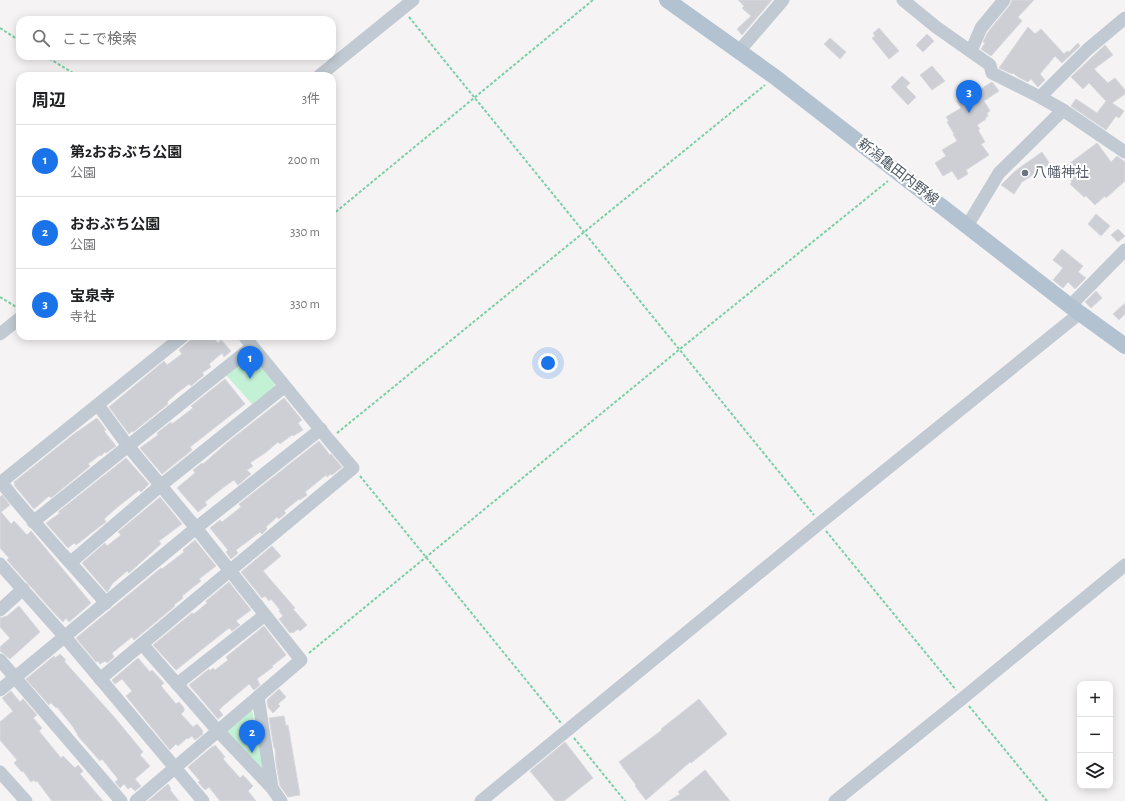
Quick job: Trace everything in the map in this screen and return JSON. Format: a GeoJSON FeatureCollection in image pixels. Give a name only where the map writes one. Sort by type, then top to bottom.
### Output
{"type":"FeatureCollection","features":[{"type":"Feature","properties":{"kind":"main road","name":"新潟亀田内野線"},"geometry":{"type":"LineString","coordinates":[[668,0],[776,77],[1075,310],[1125,346]]}},
{"type":"Feature","properties":{"kind":"street"},"geometry":{"type":"LineString","coordinates":[[324,72],[413,0]]}},
{"type":"Feature","properties":{"kind":"street"},"geometry":{"type":"LineString","coordinates":[[740,50],[783,0]]}},
{"type":"Feature","properties":{"kind":"street"},"geometry":{"type":"LineString","coordinates":[[903,0],[936,27],[990,65],[992,73],[1040,97],[1062,110],[1125,152]]}},
{"type":"Feature","properties":{"kind":"street"},"geometry":{"type":"LineString","coordinates":[[972,51],[981,28],[1004,0]]}},
{"type":"Feature","properties":{"kind":"street"},"geometry":{"type":"LineString","coordinates":[[1040,97],[1088,48],[1125,18]]}},
{"type":"Feature","properties":{"kind":"street"},"geometry":{"type":"LineString","coordinates":[[968,226],[999,173],[1062,110]]}},
{"type":"Feature","properties":{"kind":"street"},"geometry":{"type":"LineString","coordinates":[[481,801],[820,523],[1075,310],[1125,250]]}},
{"type":"Feature","properties":{"kind":"street"},"geometry":{"type":"LineString","coordinates":[[0,334],[16,321]]}},
{"type":"Feature","properties":{"kind":"street"},"geometry":{"type":"LineString","coordinates":[[106,603],[71,562],[32,522],[0,483],[178,340]]}},
{"type":"Feature","properties":{"kind":"street"},"geometry":{"type":"LineString","coordinates":[[100,680],[229,570],[353,468],[247,340]]}},
{"type":"Feature","properties":{"kind":"street"},"geometry":{"type":"LineString","coordinates":[[32,522],[252,347]]}},
{"type":"Feature","properties":{"kind":"street"},"geometry":{"type":"LineString","coordinates":[[71,562],[160,486],[284,386]]}},
{"type":"Feature","properties":{"kind":"street"},"geometry":{"type":"LineString","coordinates":[[98,405],[128,446],[196,528],[301,660],[136,801]]}},
{"type":"Feature","properties":{"kind":"street"},"geometry":{"type":"LineString","coordinates":[[0,690],[196,528],[321,429]]}},
{"type":"Feature","properties":{"kind":"street"},"geometry":{"type":"LineString","coordinates":[[0,564],[23,589],[203,801]]}},
{"type":"Feature","properties":{"kind":"street"},"geometry":{"type":"LineString","coordinates":[[835,801],[1125,565]]}},
{"type":"Feature","properties":{"kind":"street"},"geometry":{"type":"LineString","coordinates":[[0,610],[23,589]]}},
{"type":"Feature","properties":{"kind":"street"},"geometry":{"type":"LineString","coordinates":[[177,684],[265,615]]}},
{"type":"Feature","properties":{"kind":"street"},"geometry":{"type":"LineString","coordinates":[[142,644],[218,731],[272,788],[281,801]]}},
{"type":"Feature","properties":{"kind":"street"},"geometry":{"type":"LineString","coordinates":[[0,660],[121,801]]}},
{"type":"Feature","properties":{"kind":"street"},"geometry":{"type":"LineString","coordinates":[[258,697],[272,788]]}},
{"type":"Feature","properties":{"kind":"street"},"geometry":{"type":"LineString","coordinates":[[0,772],[26,801]]}},
{"type":"Feature","properties":{"kind":"path"},"geometry":{"type":"LineString","coordinates":[[336,212],[593,0]]}},
{"type":"Feature","properties":{"kind":"path"},"geometry":{"type":"LineString","coordinates":[[402,8],[1047,801]]}},
{"type":"Feature","properties":{"kind":"path"},"geometry":{"type":"LineString","coordinates":[[0,28],[16,38]]}},
{"type":"Feature","properties":{"kind":"path"},"geometry":{"type":"LineString","coordinates":[[52,60],[71,72]]}},
{"type":"Feature","properties":{"kind":"path"},"geometry":{"type":"LineString","coordinates":[[329,440],[776,77]]}},
{"type":"Feature","properties":{"kind":"path"},"geometry":{"type":"LineString","coordinates":[[301,660],[426,556],[899,172]]}},
{"type":"Feature","properties":{"kind":"path"},"geometry":{"type":"LineString","coordinates":[[0,297],[16,307]]}},
{"type":"Feature","properties":{"kind":"path"},"geometry":{"type":"LineString","coordinates":[[353,468],[625,801]]}},
{"type":"Feature","properties":{"kind":"green space"},"geometry":{"type":"Polygon","coordinates":[[[252,355],[274,383],[275,387],[252,404],[226,375],[248,356],[252,355]]]}},
{"type":"Feature","properties":{"kind":"green space"},"geometry":{"type":"Polygon","coordinates":[[[252,710],[265,775],[224,732],[252,710]]]}},
{"type":"Feature","properties":{"kind":"building"},"geometry":{"type":"Polygon","coordinates":[[[738,0],[772,0],[742,35],[737,29],[751,16],[742,8],[744,6],[738,0]]]}},
{"type":"Feature","properties":{"kind":"building"},"geometry":{"type":"Polygon","coordinates":[[[1012,0],[1034,0],[1018,17],[1022,21],[991,56],[981,49],[985,43],[983,42],[988,32],[1010,5],[1012,0]]]}},
{"type":"Feature","properties":{"kind":"building"},"geometry":{"type":"Polygon","coordinates":[[[1028,27],[1035,34],[1041,29],[1064,54],[1067,51],[1069,52],[1078,43],[1080,46],[1062,63],[1055,56],[1040,74],[1045,80],[1038,87],[1031,79],[1028,82],[1013,73],[1012,74],[999,68],[1028,27]]]}},
{"type":"Feature","properties":{"kind":"building"},"geometry":{"type":"Polygon","coordinates":[[[879,28],[899,51],[889,59],[872,38],[875,36],[873,33],[879,28]]]}},
{"type":"Feature","properties":{"kind":"building"},"geometry":{"type":"Polygon","coordinates":[[[927,34],[934,41],[923,52],[916,45],[927,34]]]}},
{"type":"Feature","properties":{"kind":"building"},"geometry":{"type":"Polygon","coordinates":[[[830,38],[846,52],[840,59],[824,44],[830,38]]]}},
{"type":"Feature","properties":{"kind":"building"},"geometry":{"type":"Polygon","coordinates":[[[1105,45],[1113,55],[1094,69],[1108,83],[1115,78],[1125,90],[1125,94],[1112,103],[1124,111],[1119,118],[1116,116],[1106,130],[1071,106],[1076,99],[1097,113],[1106,101],[1089,83],[1083,89],[1071,77],[1105,45]]]}},
{"type":"Feature","properties":{"kind":"building"},"geometry":{"type":"Polygon","coordinates":[[[932,66],[945,81],[932,90],[920,75],[932,66]]]}},
{"type":"Feature","properties":{"kind":"building"},"geometry":{"type":"Polygon","coordinates":[[[902,76],[910,83],[906,87],[916,97],[908,105],[891,87],[902,76]]]}},
{"type":"Feature","properties":{"kind":"building"},"geometry":{"type":"Polygon","coordinates":[[[992,82],[999,91],[984,101],[990,111],[987,113],[988,116],[985,118],[986,119],[977,125],[980,129],[978,130],[985,142],[981,144],[989,155],[966,170],[968,174],[958,180],[952,171],[943,176],[935,163],[946,156],[942,150],[957,141],[946,117],[961,108],[957,101],[968,94],[969,96],[992,82]]]}},
{"type":"Feature","properties":{"kind":"building"},"geometry":{"type":"Polygon","coordinates":[[[1097,143],[1111,162],[1117,156],[1125,162],[1125,181],[1106,198],[1105,196],[1095,205],[1070,184],[1072,182],[1062,169],[1097,143]]]}},
{"type":"Feature","properties":{"kind":"building"},"geometry":{"type":"Polygon","coordinates":[[[1042,152],[1050,164],[1022,182],[1014,194],[1001,185],[1015,171],[1042,152]]]}},
{"type":"Feature","properties":{"kind":"building"},"geometry":{"type":"Polygon","coordinates":[[[1096,214],[1110,226],[1101,236],[1088,224],[1096,214]]]}},
{"type":"Feature","properties":{"kind":"building"},"geometry":{"type":"Polygon","coordinates":[[[1118,229],[1125,236],[1118,242],[1111,235],[1118,229]]]}},
{"type":"Feature","properties":{"kind":"building"},"geometry":{"type":"Polygon","coordinates":[[[1062,249],[1083,266],[1078,272],[1086,278],[1075,289],[1068,282],[1063,288],[1053,280],[1063,268],[1053,260],[1062,249]]]}},
{"type":"Feature","properties":{"kind":"building"},"geometry":{"type":"Polygon","coordinates":[[[1096,291],[1102,298],[1091,308],[1085,302],[1096,291]]]}},
{"type":"Feature","properties":{"kind":"building"},"geometry":{"type":"Polygon","coordinates":[[[1125,303],[1125,314],[1119,320],[1113,314],[1125,303]]]}},
{"type":"Feature","properties":{"kind":"building"},"geometry":{"type":"Polygon","coordinates":[[[190,340],[215,340],[218,343],[221,340],[231,351],[224,357],[222,353],[209,364],[211,367],[202,373],[204,375],[191,386],[189,384],[177,393],[167,402],[168,404],[129,434],[109,407],[164,361],[167,365],[182,354],[179,350],[190,340]]]}},
{"type":"Feature","properties":{"kind":"building"},"geometry":{"type":"Polygon","coordinates":[[[225,379],[245,404],[190,447],[192,450],[162,474],[140,448],[158,435],[157,433],[171,422],[172,424],[193,408],[191,406],[225,379]]]}},
{"type":"Feature","properties":{"kind":"building"},"geometry":{"type":"Polygon","coordinates":[[[284,398],[302,420],[298,423],[303,430],[293,436],[292,435],[280,444],[278,442],[250,463],[253,466],[247,470],[251,474],[238,485],[234,480],[224,487],[205,502],[207,505],[198,512],[177,488],[195,473],[193,470],[202,463],[203,464],[228,442],[284,398]]]}},
{"type":"Feature","properties":{"kind":"building"},"geometry":{"type":"Polygon","coordinates":[[[97,418],[106,430],[104,431],[116,446],[88,464],[90,466],[51,498],[49,496],[34,509],[14,485],[14,482],[74,434],[97,418]]]}},
{"type":"Feature","properties":{"kind":"building"},"geometry":{"type":"Polygon","coordinates":[[[319,441],[342,467],[332,475],[331,474],[327,477],[326,475],[305,492],[307,495],[300,500],[299,499],[284,511],[286,513],[279,519],[277,517],[266,527],[267,529],[262,534],[260,532],[236,550],[238,553],[231,559],[226,552],[228,550],[210,528],[220,520],[222,522],[241,507],[239,504],[319,441]]]}},
{"type":"Feature","properties":{"kind":"building"},"geometry":{"type":"Polygon","coordinates":[[[126,458],[149,484],[141,492],[139,490],[114,510],[104,519],[106,522],[76,545],[74,543],[68,548],[46,523],[126,458]]]}},
{"type":"Feature","properties":{"kind":"building"},"geometry":{"type":"Polygon","coordinates":[[[2,495],[10,505],[1,512],[11,524],[14,521],[27,535],[31,531],[91,603],[69,622],[66,618],[63,622],[57,616],[7,560],[9,558],[0,548],[0,497],[2,495]]]}},
{"type":"Feature","properties":{"kind":"building"},"geometry":{"type":"Polygon","coordinates":[[[160,497],[182,524],[159,541],[161,544],[129,573],[127,571],[112,584],[107,592],[82,563],[105,543],[107,546],[121,535],[118,532],[160,497]]]}},
{"type":"Feature","properties":{"kind":"building"},"geometry":{"type":"Polygon","coordinates":[[[195,540],[216,566],[199,579],[201,581],[182,596],[183,598],[174,605],[175,606],[134,640],[132,637],[112,653],[114,657],[107,663],[105,661],[100,664],[98,661],[96,662],[76,638],[161,568],[162,569],[184,552],[183,550],[195,540]]]}},
{"type":"Feature","properties":{"kind":"building"},"geometry":{"type":"Polygon","coordinates":[[[272,546],[281,556],[263,571],[295,608],[293,609],[307,625],[300,631],[298,629],[293,633],[290,633],[279,619],[283,616],[271,599],[269,601],[265,596],[262,598],[241,572],[272,546]]]}},
{"type":"Feature","properties":{"kind":"building"},"geometry":{"type":"Polygon","coordinates":[[[229,582],[251,610],[236,621],[240,625],[232,631],[229,628],[176,670],[153,645],[192,613],[194,614],[207,603],[206,601],[229,582]]]}},
{"type":"Feature","properties":{"kind":"building"},"geometry":{"type":"Polygon","coordinates":[[[19,606],[40,632],[10,659],[0,651],[0,647],[10,638],[0,627],[0,618],[7,616],[19,606]]]}},
{"type":"Feature","properties":{"kind":"building"},"geometry":{"type":"Polygon","coordinates":[[[264,626],[286,655],[257,679],[260,685],[254,690],[249,684],[223,706],[219,710],[223,715],[218,719],[189,685],[209,669],[210,671],[213,668],[215,670],[228,660],[226,657],[264,626]]]}},
{"type":"Feature","properties":{"kind":"building"},"geometry":{"type":"Polygon","coordinates":[[[60,654],[66,660],[64,661],[143,752],[140,755],[150,766],[135,779],[141,786],[135,791],[131,787],[128,789],[124,784],[120,788],[115,782],[118,779],[102,759],[100,761],[77,735],[74,728],[57,707],[56,708],[51,703],[49,705],[26,679],[54,656],[55,658],[60,654]]]}},
{"type":"Feature","properties":{"kind":"building"},"geometry":{"type":"Polygon","coordinates":[[[138,658],[150,672],[152,670],[164,683],[161,686],[176,704],[179,702],[184,708],[184,711],[181,714],[193,727],[197,724],[203,731],[203,734],[195,740],[192,736],[188,739],[187,738],[178,746],[176,744],[170,750],[126,696],[132,691],[122,679],[115,684],[112,680],[138,658]]]}},
{"type":"Feature","properties":{"kind":"building"},"geometry":{"type":"Polygon","coordinates":[[[279,689],[286,697],[278,704],[280,706],[273,713],[268,707],[267,700],[279,689]]]}},
{"type":"Feature","properties":{"kind":"building"},"geometry":{"type":"Polygon","coordinates":[[[11,691],[20,702],[23,699],[37,715],[33,718],[42,728],[39,731],[61,758],[63,756],[75,768],[78,765],[83,771],[80,774],[103,801],[52,801],[37,781],[35,782],[34,780],[31,782],[23,771],[22,772],[14,763],[17,760],[0,740],[0,722],[13,711],[2,698],[11,691]]]}},
{"type":"Feature","properties":{"kind":"building"},"geometry":{"type":"Polygon","coordinates":[[[699,699],[727,734],[691,763],[690,762],[646,800],[619,762],[662,730],[661,729],[699,699]]]}},
{"type":"Feature","properties":{"kind":"building"},"geometry":{"type":"Polygon","coordinates":[[[284,716],[286,726],[288,725],[300,795],[288,797],[280,786],[269,718],[284,716]]]}},
{"type":"Feature","properties":{"kind":"building"},"geometry":{"type":"Polygon","coordinates":[[[565,742],[593,778],[564,801],[555,801],[530,771],[565,742]]]}},
{"type":"Feature","properties":{"kind":"building"},"geometry":{"type":"Polygon","coordinates":[[[215,745],[225,757],[223,759],[240,778],[243,775],[253,786],[248,791],[256,801],[220,801],[209,787],[205,790],[198,782],[200,781],[188,767],[215,745]]]}},
{"type":"Feature","properties":{"kind":"building"},"geometry":{"type":"Polygon","coordinates":[[[705,770],[730,801],[669,801],[680,794],[678,792],[705,770]]]}},
{"type":"Feature","properties":{"kind":"building"},"geometry":{"type":"Polygon","coordinates":[[[168,784],[171,789],[170,790],[179,801],[148,801],[168,784]]]}},
{"type":"Feature","properties":{"kind":"place","name":"宝泉寺"},"geometry":{"type":"Point","coordinates":[969,113]}},
{"type":"Feature","properties":{"kind":"place","name":"八幡神社"},"geometry":{"type":"Point","coordinates":[1025,173]}},
{"type":"Feature","properties":{"kind":"place","name":"第2おおぶち公園"},"geometry":{"type":"Point","coordinates":[250,379]}},
{"type":"Feature","properties":{"kind":"place","name":"おおぶち公園"},"geometry":{"type":"Point","coordinates":[252,753]}}]}
